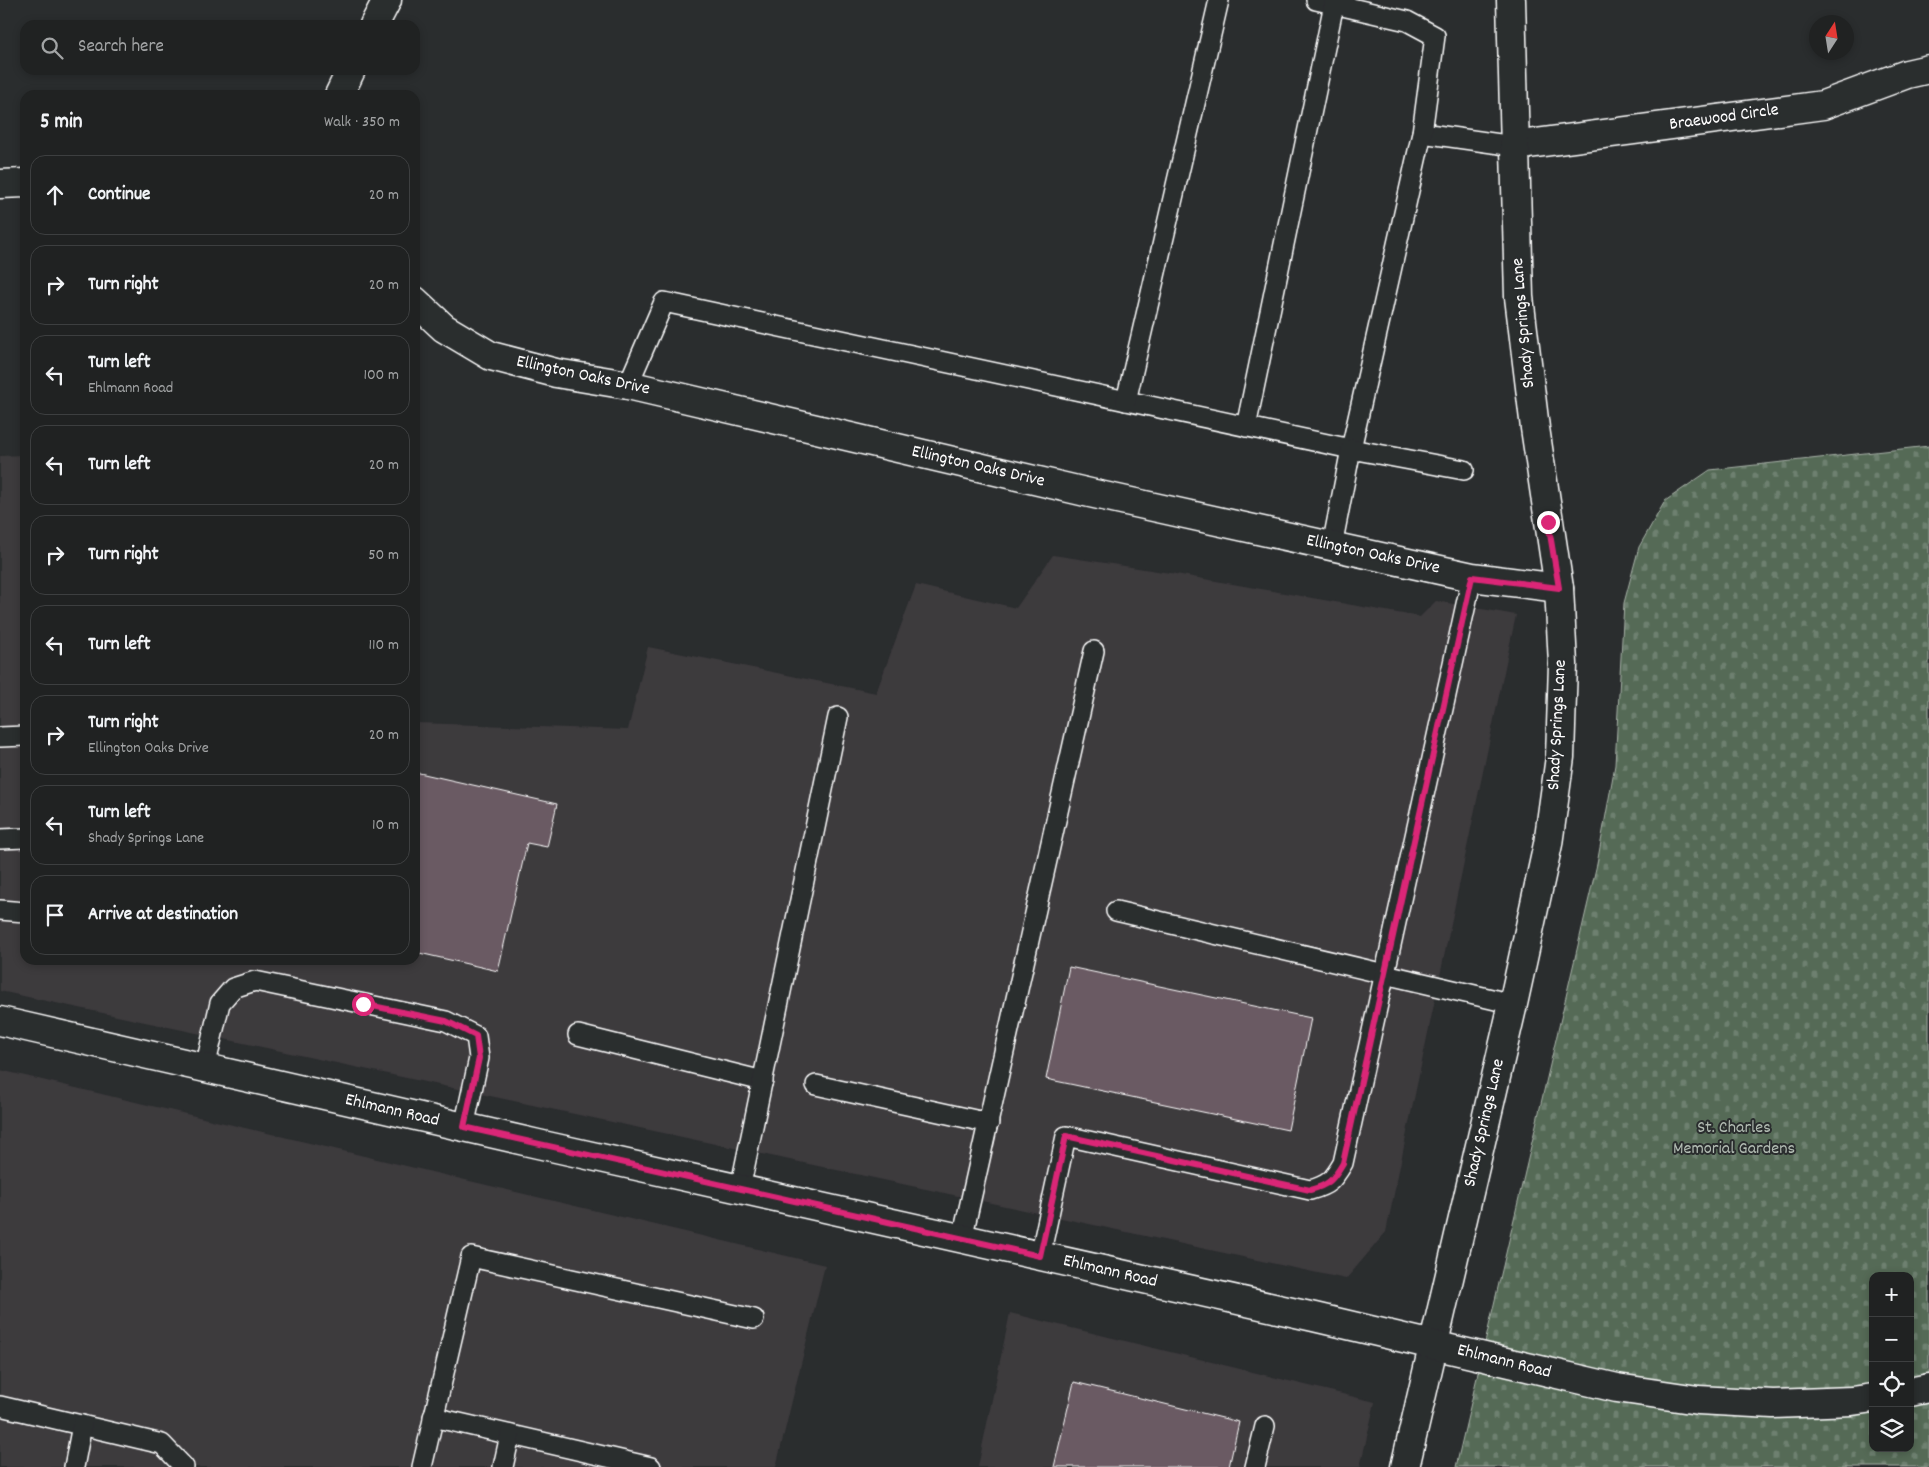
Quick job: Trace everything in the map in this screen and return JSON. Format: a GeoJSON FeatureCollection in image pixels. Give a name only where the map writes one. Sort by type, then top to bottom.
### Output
{"type":"FeatureCollection","features":[{"type":"Feature","properties":{"kind":"street"},"geometry":{"type":"LineString","coordinates":[[377,20],[387,0]]}},
{"type":"Feature","properties":{"kind":"street","name":"Shady Springs Lane"},"geometry":{"type":"LineString","coordinates":[[1405,1467],[1513,1004],[1548,844],[1560,757],[1563,664],[1559,588],[1536,437],[1518,297],[1511,0]]}},
{"type":"Feature","properties":{"kind":"street","name":"Braewood Circle"},"geometry":{"type":"LineString","coordinates":[[1514,146],[1823,105],[1907,74],[1929,69]]}},
{"type":"Feature","properties":{"kind":"street"},"geometry":{"type":"LineString","coordinates":[[341,90],[349,75]]}},
{"type":"Feature","properties":{"kind":"street"},"geometry":{"type":"LineString","coordinates":[[0,184],[20,183]]}},
{"type":"Feature","properties":{"kind":"street","name":"Ellington Oaks Drive"},"geometry":{"type":"LineString","coordinates":[[420,306],[444,328],[491,356],[556,373],[628,385],[1090,493],[1472,577],[1559,588]]}},
{"type":"Feature","properties":{"kind":"street","name":"Ehlmann Road"},"geometry":{"type":"LineString","coordinates":[[0,1021],[1617,1388],[1698,1400],[1773,1404],[1869,1399]]}},
{"type":"Feature","properties":{"kind":"street"},"geometry":{"type":"LineString","coordinates":[[1914,1391],[1929,1388]]}},
{"type":"Feature","properties":{"kind":"lane"},"geometry":{"type":"LineString","coordinates":[[1126,401],[1219,0]]}},
{"type":"Feature","properties":{"kind":"lane"},"geometry":{"type":"LineString","coordinates":[[1246,427],[1325,2],[1407,21],[1435,36],[1422,133],[1350,449],[1332,546]]}},
{"type":"Feature","properties":{"kind":"lane"},"geometry":{"type":"LineString","coordinates":[[1422,133],[1514,146]]}},
{"type":"Feature","properties":{"kind":"lane"},"geometry":{"type":"LineString","coordinates":[[628,385],[664,302],[1350,449],[1464,470]]}},
{"type":"Feature","properties":{"kind":"lane"},"geometry":{"type":"LineString","coordinates":[[1040,1256],[1066,1136],[1310,1190],[1324,1186],[1335,1177],[1343,1163],[1472,577]]}},
{"type":"Feature","properties":{"kind":"lane"},"geometry":{"type":"LineString","coordinates":[[962,1239],[1094,651]]}},
{"type":"Feature","properties":{"kind":"lane"},"geometry":{"type":"LineString","coordinates":[[740,1189],[838,716]]}},
{"type":"Feature","properties":{"kind":"lane"},"geometry":{"type":"LineString","coordinates":[[0,737],[20,736]]}},
{"type":"Feature","properties":{"kind":"lane"},"geometry":{"type":"LineString","coordinates":[[0,839],[20,838]]}},
{"type":"Feature","properties":{"kind":"lane"},"geometry":{"type":"LineString","coordinates":[[0,910],[20,912]]}},
{"type":"Feature","properties":{"kind":"lane"},"geometry":{"type":"LineString","coordinates":[[1116,910],[1513,1004]]}},
{"type":"Feature","properties":{"kind":"lane"},"geometry":{"type":"LineString","coordinates":[[205,1068],[220,1003],[233,988],[255,980],[446,1021],[476,1036],[479,1058],[464,1127]]}},
{"type":"Feature","properties":{"kind":"lane"},"geometry":{"type":"LineString","coordinates":[[578,1035],[763,1082]]}},
{"type":"Feature","properties":{"kind":"lane"},"geometry":{"type":"LineString","coordinates":[[816,1085],[988,1123]]}},
{"type":"Feature","properties":{"kind":"lane"},"geometry":{"type":"LineString","coordinates":[[422,1467],[471,1257],[754,1319]]}},
{"type":"Feature","properties":{"kind":"lane"},"geometry":{"type":"LineString","coordinates":[[0,1406],[162,1444],[184,1467]]}},
{"type":"Feature","properties":{"kind":"lane"},"geometry":{"type":"LineString","coordinates":[[433,1418],[510,1435],[597,1461],[651,1467]]}},
{"type":"Feature","properties":{"kind":"lane"},"geometry":{"type":"LineString","coordinates":[[74,1467],[82,1425]]}},
{"type":"Feature","properties":{"kind":"lane"},"geometry":{"type":"LineString","coordinates":[[1255,1467],[1264,1426]]}},
{"type":"Feature","properties":{"kind":"lane"},"geometry":{"type":"LineString","coordinates":[[503,1467],[510,1435]]}},
{"type":"Feature","properties":{"kind":"shaded area"},"geometry":{"type":"Polygon","coordinates":[[[20,455],[20,965],[420,965],[420,723],[628,730],[648,647],[876,693],[916,585],[1016,608],[1053,555],[1170,573],[1420,617],[1436,601],[1516,615],[1386,1232],[1346,1279],[0,991],[0,456],[20,455]]]}},
{"type":"Feature","properties":{"kind":"shaded area"},"geometry":{"type":"Polygon","coordinates":[[[0,1070],[825,1265],[776,1467],[0,1467],[0,1070]]]}},
{"type":"Feature","properties":{"kind":"shaded area"},"geometry":{"type":"Polygon","coordinates":[[[1010,1313],[1375,1402],[1360,1467],[978,1467],[1010,1313]]]}},
{"type":"Feature","properties":{"kind":"green space","name":"St. Charles Memorial Gardens"},"geometry":{"type":"Polygon","coordinates":[[[1929,446],[1929,1467],[1456,1467],[1597,864],[1615,765],[1624,603],[1639,547],[1665,501],[1710,470],[1929,446]]]}},
{"type":"Feature","properties":{"kind":"building"},"geometry":{"type":"Polygon","coordinates":[[[420,773],[557,804],[547,847],[527,843],[498,971],[420,953],[420,773]]]}},
{"type":"Feature","properties":{"kind":"building"},"geometry":{"type":"Polygon","coordinates":[[[1069,967],[1311,1018],[1288,1130],[1046,1079],[1069,967]]]}},
{"type":"Feature","properties":{"kind":"building"},"geometry":{"type":"Polygon","coordinates":[[[1074,1382],[1239,1422],[1229,1467],[1054,1467],[1074,1382]]]}},
{"type":"Feature","properties":{"kind":"route"},"geometry":{"type":"LineString","coordinates":[[363,1004],[446,1021],[476,1036],[479,1058],[464,1127],[1040,1256],[1066,1136],[1310,1190],[1324,1186],[1335,1177],[1343,1163],[1472,577],[1559,588],[1548,522]]}}]}
